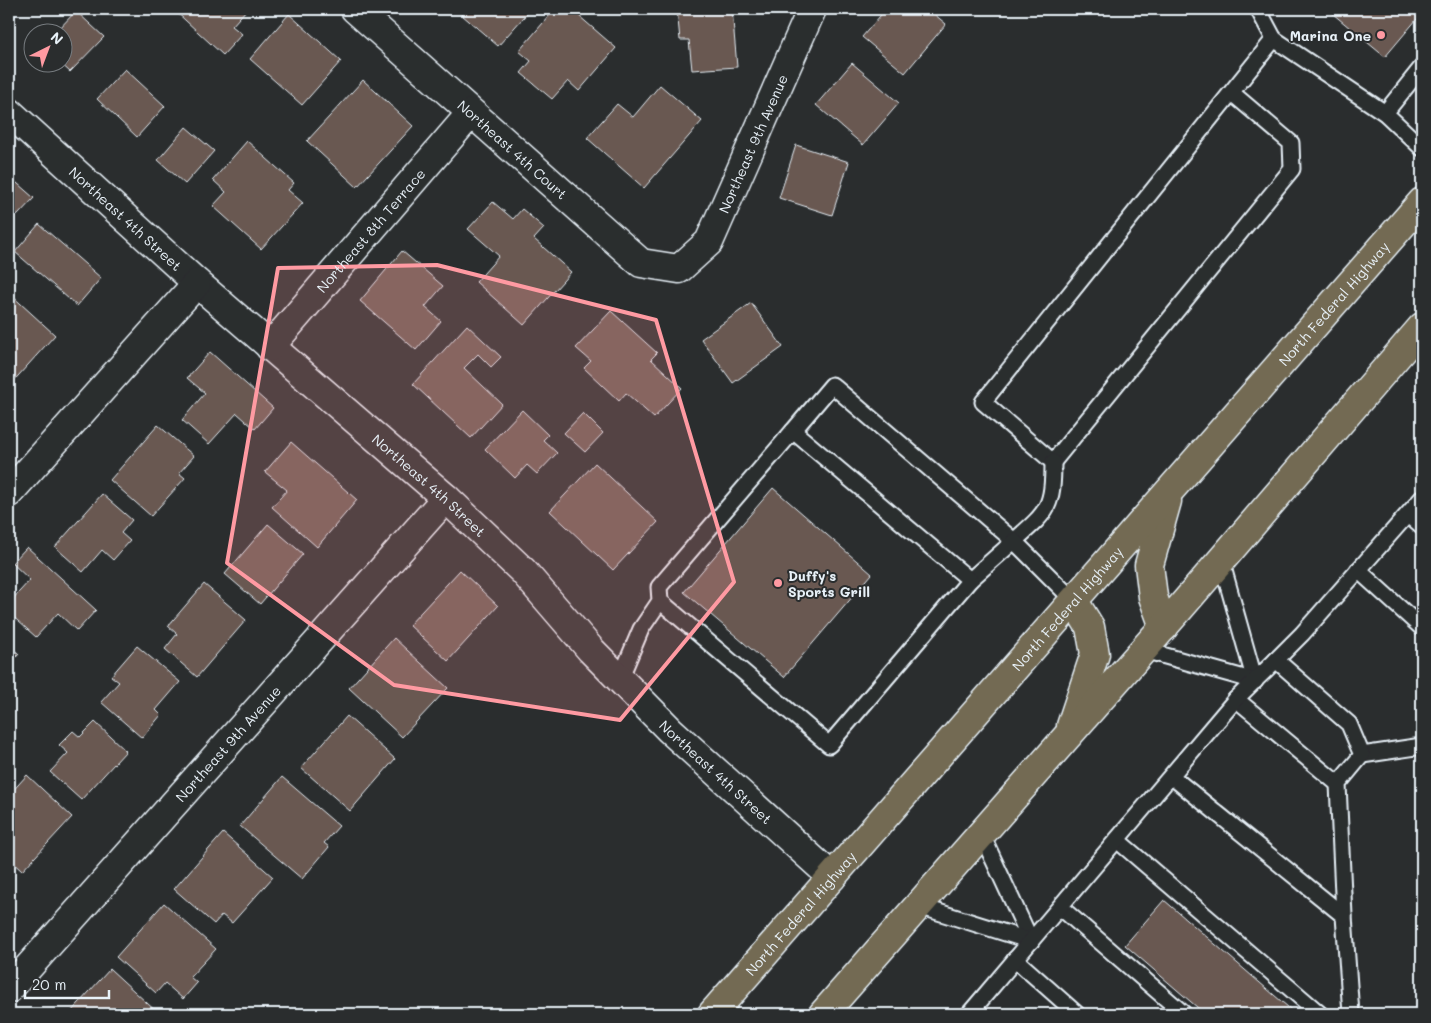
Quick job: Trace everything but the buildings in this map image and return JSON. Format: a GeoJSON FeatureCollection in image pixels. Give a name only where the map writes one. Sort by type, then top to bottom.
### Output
{"type":"FeatureCollection","features":[{"type":"Feature","properties":{"kind":"main road","name":"North Federal Highway"},"geometry":{"type":"LineString","coordinates":[[718,1010],[1422,202]]}},
{"type":"Feature","properties":{"kind":"main road"},"geometry":{"type":"LineString","coordinates":[[823,1014],[1144,650],[1422,327]]}},
{"type":"Feature","properties":{"kind":"main road"},"geometry":{"type":"LineString","coordinates":[[1164,627],[1153,597],[1148,565],[1170,492]]}},
{"type":"Feature","properties":{"kind":"main road"},"geometry":{"type":"LineString","coordinates":[[1067,737],[1095,654],[1090,626],[1074,601]]}},
{"type":"Feature","properties":{"kind":"street","name":"Northeast 4th Court"},"geometry":{"type":"LineString","coordinates":[[355,9],[641,263],[680,269]]}},
{"type":"Feature","properties":{"kind":"street","name":"Northeast 9th Avenue"},"geometry":{"type":"LineString","coordinates":[[680,269],[709,242],[812,9]]}},
{"type":"Feature","properties":{"kind":"street","name":"Northeast 4th Street"},"geometry":{"type":"LineString","coordinates":[[9,112],[197,284],[446,498],[523,571],[591,650],[670,730],[832,877]]}},
{"type":"Feature","properties":{"kind":"street","name":"Northeast 8th Terrace"},"geometry":{"type":"LineString","coordinates":[[270,347],[471,113]]}},
{"type":"Feature","properties":{"kind":"street"},"geometry":{"type":"LineString","coordinates":[[9,493],[197,284]]}},
{"type":"Feature","properties":{"kind":"street","name":"Northeast 9th Avenue"},"geometry":{"type":"LineString","coordinates":[[9,989],[446,498]]}},
{"type":"Feature","properties":{"kind":"lane"},"geometry":{"type":"LineString","coordinates":[[1258,9],[1274,39],[1385,113],[1422,148]]}},
{"type":"Feature","properties":{"kind":"lane"},"geometry":{"type":"LineString","coordinates":[[1053,462],[983,402],[1274,39]]}},
{"type":"Feature","properties":{"kind":"lane"},"geometry":{"type":"LineString","coordinates":[[1385,113],[1422,68]]}},
{"type":"Feature","properties":{"kind":"lane"},"geometry":{"type":"LineString","coordinates":[[660,601],[829,745],[970,580],[1043,516],[1048,508],[1053,488],[1053,462],[1292,170],[1291,143],[1232,93]]}},
{"type":"Feature","properties":{"kind":"lane"},"geometry":{"type":"LineString","coordinates":[[620,680],[641,629],[660,601],[659,587],[832,386],[1014,541],[1074,601]]}},
{"type":"Feature","properties":{"kind":"lane"},"geometry":{"type":"LineString","coordinates":[[794,431],[970,580]]}},
{"type":"Feature","properties":{"kind":"lane"},"geometry":{"type":"LineString","coordinates":[[968,1014],[1236,699],[1302,634],[1422,498]]}},
{"type":"Feature","properties":{"kind":"lane"},"geometry":{"type":"LineString","coordinates":[[1408,515],[1422,527]]}},
{"type":"Feature","properties":{"kind":"lane"},"geometry":{"type":"LineString","coordinates":[[1222,560],[1255,681]]}},
{"type":"Feature","properties":{"kind":"lane"},"geometry":{"type":"LineString","coordinates":[[1358,570],[1422,628]]}},
{"type":"Feature","properties":{"kind":"lane"},"geometry":{"type":"LineString","coordinates":[[1144,650],[1255,681]]}},
{"type":"Feature","properties":{"kind":"lane"},"geometry":{"type":"LineString","coordinates":[[1276,660],[1349,724],[1362,755]]}},
{"type":"Feature","properties":{"kind":"lane"},"geometry":{"type":"LineString","coordinates":[[1236,699],[1338,784]]}},
{"type":"Feature","properties":{"kind":"lane"},"geometry":{"type":"LineString","coordinates":[[1351,1014],[1338,784],[1362,755],[1422,746]]}},
{"type":"Feature","properties":{"kind":"lane"},"geometry":{"type":"LineString","coordinates":[[1171,776],[1344,916]]}},
{"type":"Feature","properties":{"kind":"lane"},"geometry":{"type":"LineString","coordinates":[[982,835],[1031,941]]}},
{"type":"Feature","properties":{"kind":"lane"},"geometry":{"type":"LineString","coordinates":[[1117,840],[1320,1014]]}},
{"type":"Feature","properties":{"kind":"lane"},"geometry":{"type":"LineString","coordinates":[[919,906],[1031,941]]}},
{"type":"Feature","properties":{"kind":"lane"},"geometry":{"type":"LineString","coordinates":[[1060,907],[1184,1014]]}},
{"type":"Feature","properties":{"kind":"lane"},"geometry":{"type":"LineString","coordinates":[[1015,960],[1077,1014]]}},
{"type":"Feature","properties":{"kind":"highlighted area"},"geometry":{"type":"Polygon","coordinates":[[[437,265],[656,320],[734,582],[620,720],[394,685],[227,563],[278,268],[437,265]]]}},
{"type":"Feature","properties":{"kind":"place","name":"Marina One"},"geometry":{"type":"Point","coordinates":[1381,35]}},
{"type":"Feature","properties":{"kind":"place","name":"Duffy's Sports Grill"},"geometry":{"type":"Point","coordinates":[778,583]}}]}
